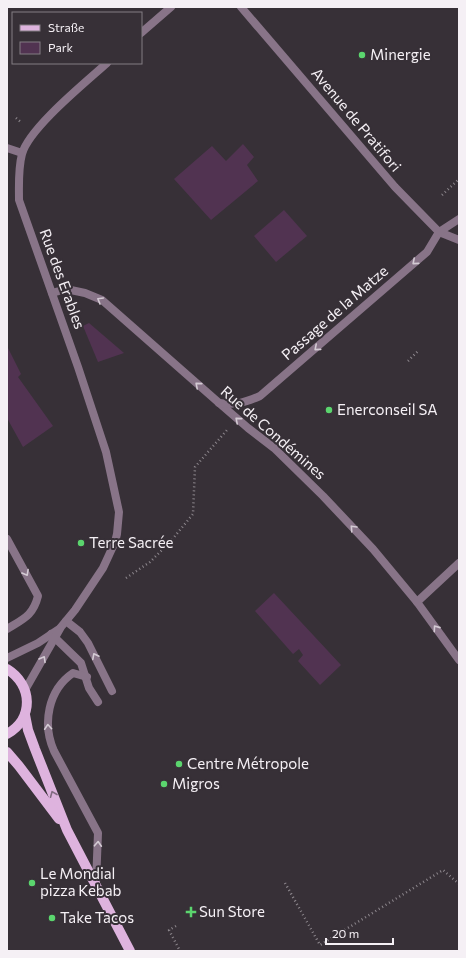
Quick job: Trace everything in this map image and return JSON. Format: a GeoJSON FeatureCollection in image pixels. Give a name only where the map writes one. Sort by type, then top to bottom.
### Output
{"type":"FeatureCollection","features":[{"type":"Feature","properties":{"kind":"main road"},"geometry":{"type":"LineString","coordinates":[[7,669],[17,677],[27,695],[25,715],[18,726],[7,734]]}},
{"type":"Feature","properties":{"kind":"main road"},"geometry":{"type":"LineString","coordinates":[[25,715],[30,737],[68,830],[130,951]]}},
{"type":"Feature","properties":{"kind":"main road"},"geometry":{"type":"LineString","coordinates":[[7,752],[68,830]]}},
{"type":"Feature","properties":{"kind":"street"},"geometry":{"type":"LineString","coordinates":[[142,32],[171,7]]}},
{"type":"Feature","properties":{"kind":"street","name":"Avenue de Pratifori"},"geometry":{"type":"LineString","coordinates":[[242,7],[395,187],[439,232],[459,240]]}},
{"type":"Feature","properties":{"kind":"street","name":"Rue des Erables"},"geometry":{"type":"LineString","coordinates":[[64,624],[103,568],[117,534],[119,512],[106,452],[19,200],[19,173],[22,153],[29,140],[48,117],[106,64]]}},
{"type":"Feature","properties":{"kind":"street"},"geometry":{"type":"LineString","coordinates":[[7,148],[22,153]]}},
{"type":"Feature","properties":{"kind":"street","name":"Passage de la Matze"},"geometry":{"type":"LineString","coordinates":[[218,402],[233,405],[246,403],[260,396],[426,252],[439,232],[459,219]]}},
{"type":"Feature","properties":{"kind":"street","name":"Rue de Condémines"},"geometry":{"type":"LineString","coordinates":[[52,293],[66,289],[85,293],[102,300],[248,428],[274,448],[323,496],[373,549],[417,602],[459,660]]}},
{"type":"Feature","properties":{"kind":"street"},"geometry":{"type":"LineString","coordinates":[[7,539],[38,596],[35,607],[28,615],[7,629]]}},
{"type":"Feature","properties":{"kind":"street"},"geometry":{"type":"LineString","coordinates":[[417,602],[459,563]]}},
{"type":"Feature","properties":{"kind":"street"},"geometry":{"type":"LineString","coordinates":[[25,690],[53,636],[64,624],[80,632],[88,643],[112,691]]}},
{"type":"Feature","properties":{"kind":"street"},"geometry":{"type":"LineString","coordinates":[[7,658],[53,636]]}},
{"type":"Feature","properties":{"kind":"street"},"geometry":{"type":"LineString","coordinates":[[53,636],[81,663],[90,688],[98,702]]}},
{"type":"Feature","properties":{"kind":"street"},"geometry":{"type":"LineString","coordinates":[[87,677],[73,673],[64,679],[51,702],[47,723],[49,740],[54,751],[98,834],[96,883]]}},
{"type":"Feature","properties":{"kind":"path"},"geometry":{"type":"LineString","coordinates":[[442,194],[459,179]]}},
{"type":"Feature","properties":{"kind":"path"},"geometry":{"type":"LineString","coordinates":[[408,361],[418,352]]}},
{"type":"Feature","properties":{"kind":"path"},"geometry":{"type":"LineString","coordinates":[[126,578],[150,562],[171,541],[193,514],[195,467],[227,430]]}},
{"type":"Feature","properties":{"kind":"path"},"geometry":{"type":"LineString","coordinates":[[285,883],[320,944],[443,870],[459,884]]}},
{"type":"Feature","properties":{"kind":"path"},"geometry":{"type":"LineString","coordinates":[[176,926],[168,930],[180,951]]}},
{"type":"Feature","properties":{"kind":"green space"},"geometry":{"type":"Polygon","coordinates":[[[243,144],[254,157],[247,165],[258,181],[211,220],[174,179],[212,146],[226,161],[243,144]]]}},
{"type":"Feature","properties":{"kind":"green space"},"geometry":{"type":"Polygon","coordinates":[[[284,210],[307,236],[276,262],[254,236],[284,210]]]}},
{"type":"Feature","properties":{"kind":"green space"},"geometry":{"type":"Polygon","coordinates":[[[89,323],[124,353],[98,362],[83,326],[89,323]]]}},
{"type":"Feature","properties":{"kind":"green space"},"geometry":{"type":"Polygon","coordinates":[[[7,346],[21,374],[18,377],[53,426],[23,447],[7,418],[7,346]]]}},
{"type":"Feature","properties":{"kind":"green space"},"geometry":{"type":"Polygon","coordinates":[[[274,593],[341,665],[320,685],[298,661],[303,655],[299,649],[293,654],[255,611],[274,593]]]}},
{"type":"Feature","properties":{"kind":"place","name":"Minergie"},"geometry":{"type":"Point","coordinates":[362,55]}},
{"type":"Feature","properties":{"kind":"place","name":"Enerconseil SA"},"geometry":{"type":"Point","coordinates":[329,410]}},
{"type":"Feature","properties":{"kind":"place","name":"Terre Sacrée"},"geometry":{"type":"Point","coordinates":[81,543]}},
{"type":"Feature","properties":{"kind":"place","name":"Centre Métropole"},"geometry":{"type":"Point","coordinates":[179,764]}},
{"type":"Feature","properties":{"kind":"place","name":"Migros"},"geometry":{"type":"Point","coordinates":[164,784]}},
{"type":"Feature","properties":{"kind":"place","name":"Le Mondial pizza Kebab"},"geometry":{"type":"Point","coordinates":[32,883]}},
{"type":"Feature","properties":{"kind":"place","name":"Sun Store"},"geometry":{"type":"Point","coordinates":[191,912]}},
{"type":"Feature","properties":{"kind":"place","name":"Take Tacos"},"geometry":{"type":"Point","coordinates":[52,918]}}]}
